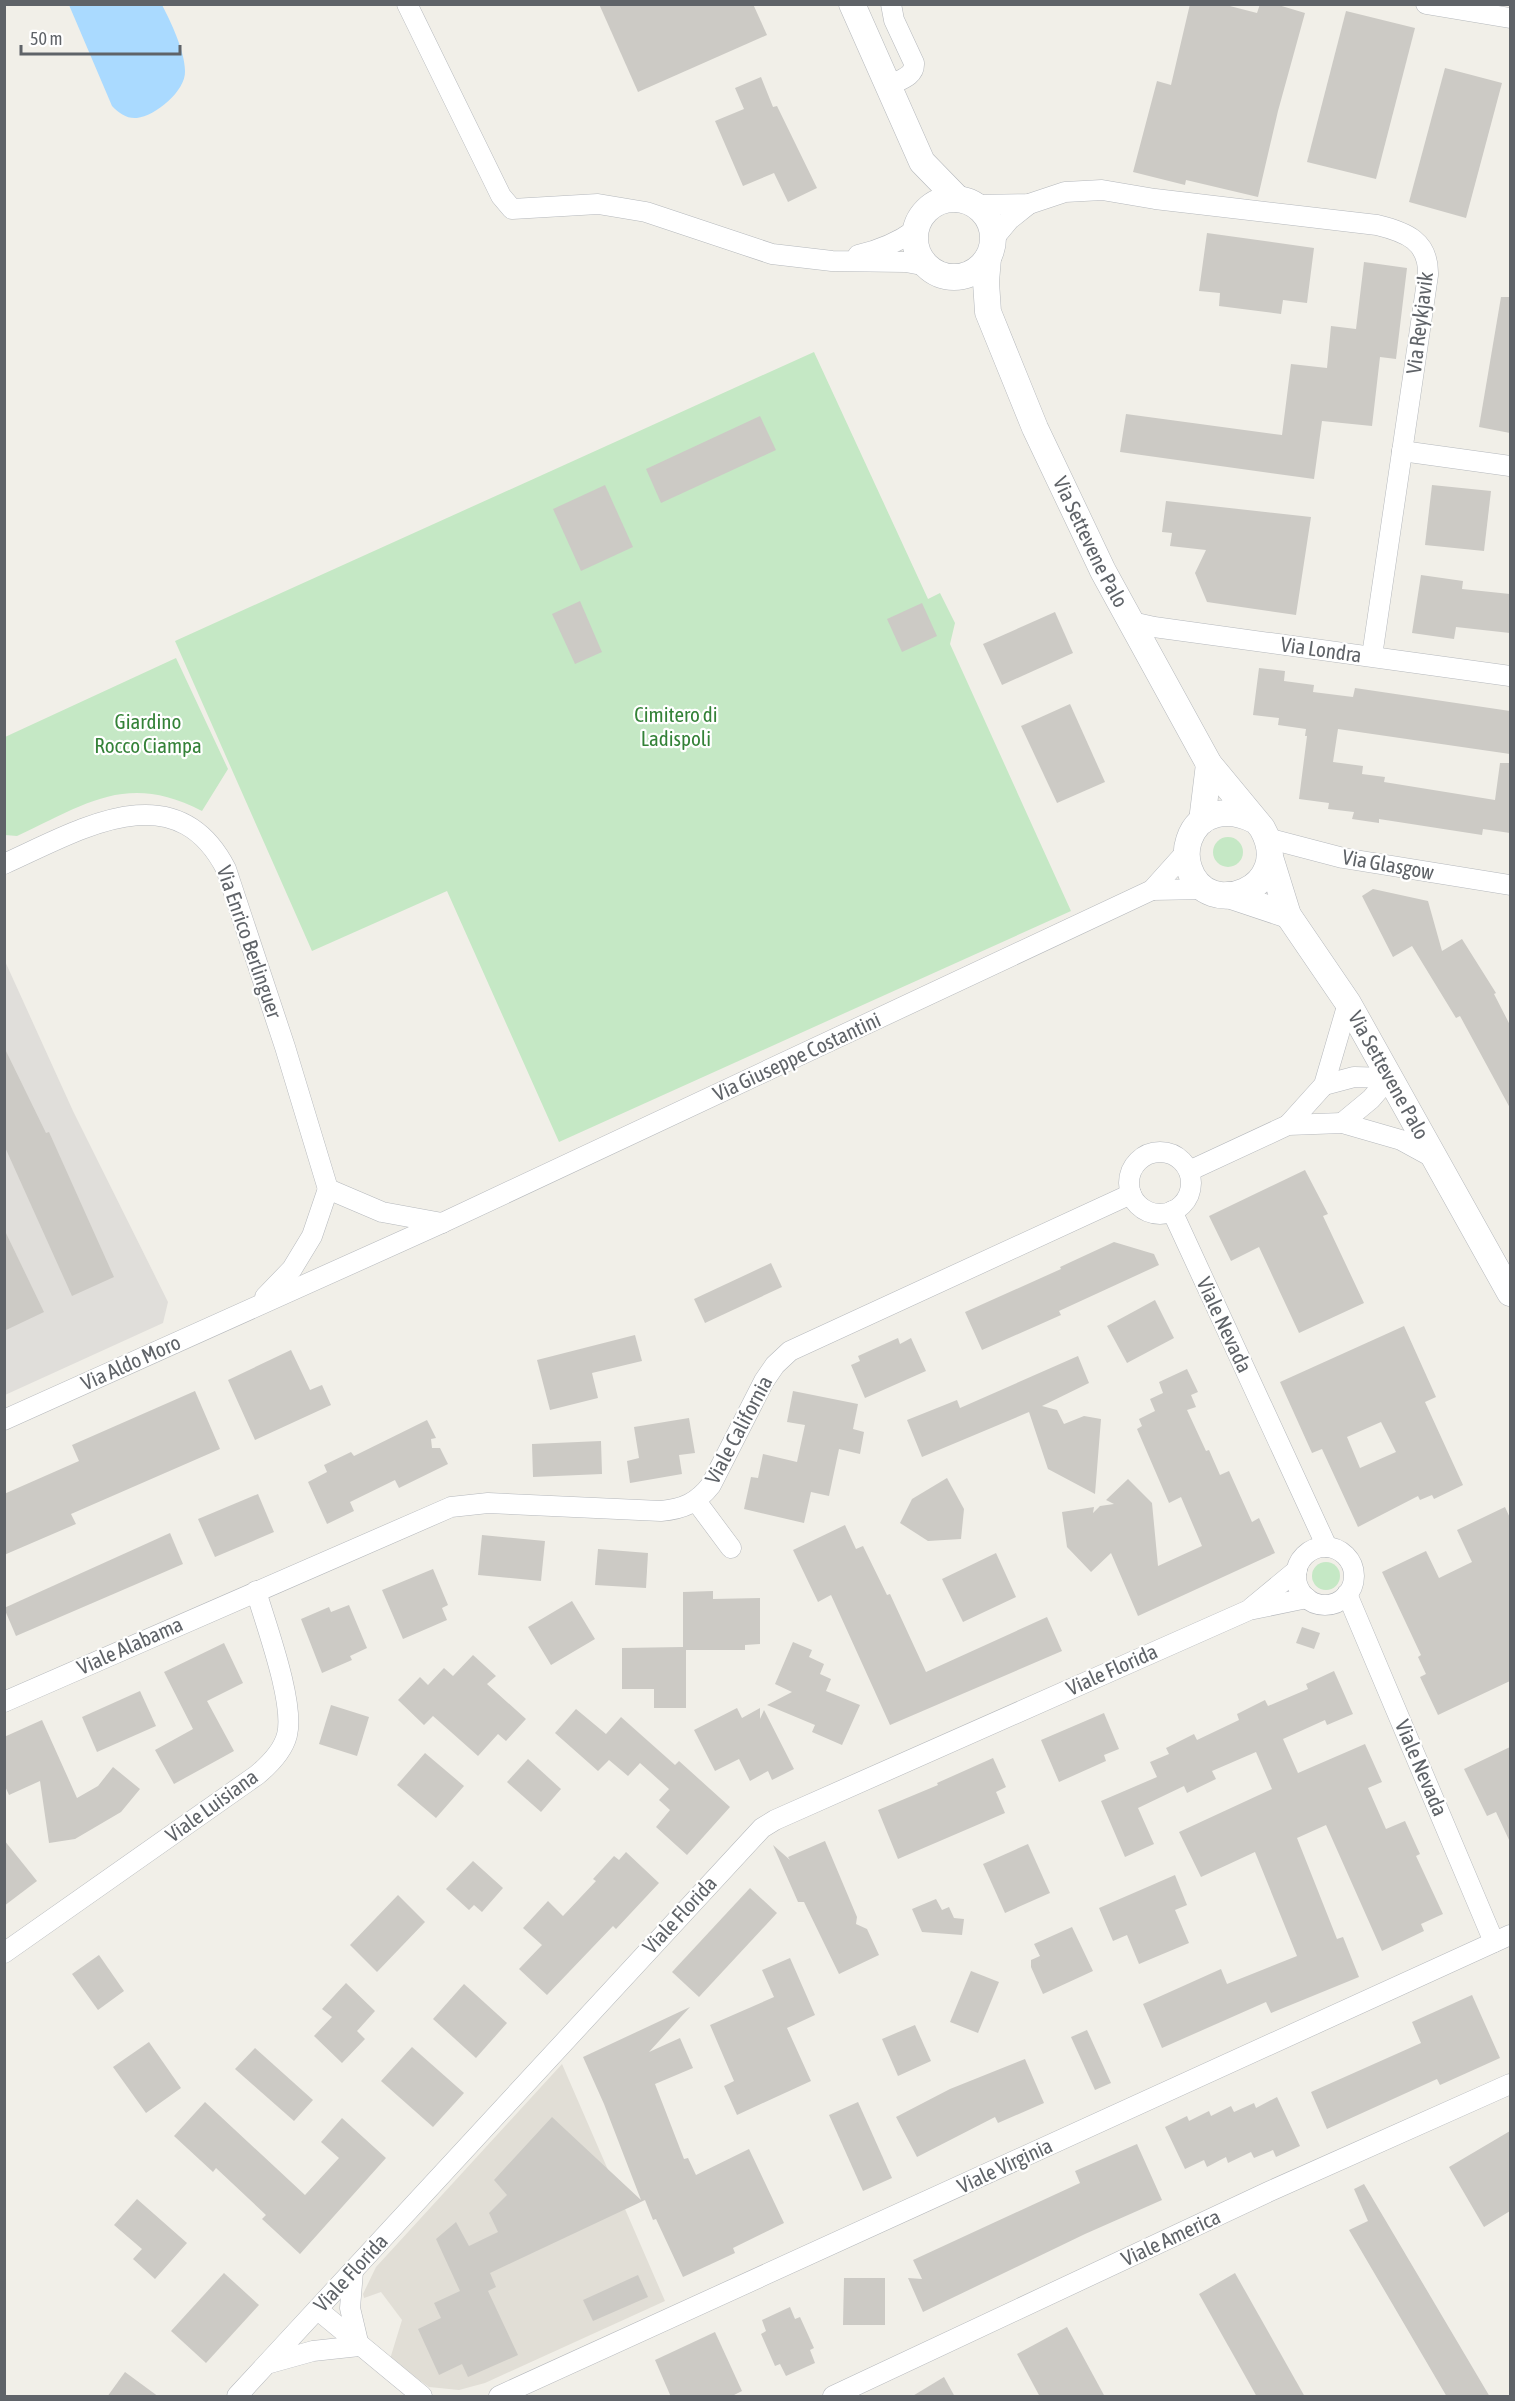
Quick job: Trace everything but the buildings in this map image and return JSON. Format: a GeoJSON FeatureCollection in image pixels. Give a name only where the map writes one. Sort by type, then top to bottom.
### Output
{"type":"FeatureCollection","features":[{"type":"Feature","properties":{"kind":"street"},"geometry":{"type":"LineString","coordinates":[[407,4],[501,196],[512,210],[598,204],[646,212],[772,254],[832,261],[906,262],[927,266]]}},
{"type":"Feature","properties":{"kind":"street","name":"Via Settevene Palo"},"geometry":{"type":"LineString","coordinates":[[852,4],[922,162],[924,189],[915,244],[919,256],[935,272],[955,277],[988,312]]}},
{"type":"Feature","properties":{"kind":"street"},"geometry":{"type":"LineString","coordinates":[[888,86],[911,74],[914,69],[914,63],[894,20],[891,4]]}},
{"type":"Feature","properties":{"kind":"street"},"geometry":{"type":"LineString","coordinates":[[1426,4],[1510,18]]}},
{"type":"Feature","properties":{"kind":"street","name":"Via Settevene Palo"},"geometry":{"type":"LineString","coordinates":[[922,162],[967,202],[986,214],[992,225],[986,282],[988,312],[1035,428],[1103,571],[1209,764],[1264,838],[1288,915],[1348,1003],[1510,1293]]}},
{"type":"Feature","properties":{"kind":"street","name":"Via Reykjavik"},"geometry":{"type":"LineString","coordinates":[[991,248],[1009,220],[1029,204],[1065,192],[1102,190],[1155,199],[1377,225],[1396,231],[1413,240],[1423,249],[1428,264],[1372,656]]}},
{"type":"Feature","properties":{"kind":"street"},"geometry":{"type":"LineString","coordinates":[[832,261],[877,251],[897,242],[938,202],[967,202]]}},
{"type":"Feature","properties":{"kind":"street","name":"Via Reykjavik"},"geometry":{"type":"LineString","coordinates":[[967,202],[1029,204]]}},
{"type":"Feature","properties":{"kind":"street"},"geometry":{"type":"LineString","coordinates":[[955,277],[974,272],[991,248]]}},
{"type":"Feature","properties":{"kind":"street"},"geometry":{"type":"LineString","coordinates":[[1402,451],[1510,466]]}},
{"type":"Feature","properties":{"kind":"street","name":"Via Londra"},"geometry":{"type":"LineString","coordinates":[[1132,622],[1154,627],[1510,676]]}},
{"type":"Feature","properties":{"kind":"street"},"geometry":{"type":"LineString","coordinates":[[1202,821],[1209,764]]}},
{"type":"Feature","properties":{"kind":"street"},"geometry":{"type":"LineString","coordinates":[[1152,890],[1217,892],[1241,894],[1252,888],[1267,870],[1264,838],[1241,814],[1228,812],[1214,814],[1202,821],[1189,840],[1187,851],[1191,873],[1217,892],[1288,915]]}},
{"type":"Feature","properties":{"kind":"street","name":"Via Enrico Berlinguer"},"geometry":{"type":"LineString","coordinates":[[4,864],[106,821],[135,815],[161,815],[174,819],[189,825],[209,842],[226,869],[285,1047],[328,1189]]}},
{"type":"Feature","properties":{"kind":"street","name":"Via Glasgow"},"geometry":{"type":"LineString","coordinates":[[1264,838],[1343,858],[1510,885]]}},
{"type":"Feature","properties":{"kind":"street"},"geometry":{"type":"LineString","coordinates":[[1152,890],[1187,851]]}},
{"type":"Feature","properties":{"kind":"street","name":"Via Giuseppe Costantini"},"geometry":{"type":"LineString","coordinates":[[257,1306],[442,1223],[1152,890]]}},
{"type":"Feature","properties":{"kind":"street"},"geometry":{"type":"LineString","coordinates":[[1288,1125],[1324,1085],[1348,1003]]}},
{"type":"Feature","properties":{"kind":"street"},"geometry":{"type":"LineString","coordinates":[[1324,1085],[1354,1077],[1389,1078]]}},
{"type":"Feature","properties":{"kind":"street"},"geometry":{"type":"LineString","coordinates":[[1342,1123],[1371,1099],[1389,1078]]}},
{"type":"Feature","properties":{"kind":"street"},"geometry":{"type":"LineString","coordinates":[[1189,1171],[1288,1125],[1342,1123],[1401,1140],[1434,1158]]}},
{"type":"Feature","properties":{"kind":"street"},"geometry":{"type":"LineString","coordinates":[[1168,1152],[1177,1156],[1189,1171],[1190,1190],[1180,1206],[1172,1211],[1152,1213],[1136,1203],[1131,1194],[1129,1185],[1134,1166],[1149,1154],[1168,1152]]}},
{"type":"Feature","properties":{"kind":"street"},"geometry":{"type":"LineString","coordinates":[[257,1306],[292,1269],[312,1236],[328,1189],[382,1212],[442,1223]]}},
{"type":"Feature","properties":{"kind":"street","name":"Viale California"},"geometry":{"type":"LineString","coordinates":[[256,1591],[440,1511],[460,1505],[488,1503],[681,1509],[696,1501],[714,1480],[771,1370],[790,1351],[1131,1194]]}},
{"type":"Feature","properties":{"kind":"street","name":"Viale Nevada"},"geometry":{"type":"LineString","coordinates":[[1172,1211],[1327,1547]]}},
{"type":"Feature","properties":{"kind":"street","name":"Via Aldo Moro"},"geometry":{"type":"LineString","coordinates":[[4,1420],[257,1306]]}},
{"type":"Feature","properties":{"kind":"street"},"geometry":{"type":"LineString","coordinates":[[696,1501],[731,1548]]}},
{"type":"Feature","properties":{"kind":"street","name":"Viale Nevada"},"geometry":{"type":"LineString","coordinates":[[1301,1563],[1306,1503]]}},
{"type":"Feature","properties":{"kind":"street"},"geometry":{"type":"LineString","coordinates":[[1327,1547],[1340,1551],[1352,1566],[1352,1585],[1347,1594],[1333,1604],[1316,1603],[1300,1590],[1301,1563],[1317,1548],[1327,1547]]}},
{"type":"Feature","properties":{"kind":"street","name":"Viale Florida"},"geometry":{"type":"LineString","coordinates":[[1249,1610],[1301,1563]]}},
{"type":"Feature","properties":{"kind":"street","name":"Viale Alabama"},"geometry":{"type":"LineString","coordinates":[[4,1702],[256,1591]]}},
{"type":"Feature","properties":{"kind":"street","name":"Viale Luisiana"},"geometry":{"type":"LineString","coordinates":[[4,1953],[257,1775],[280,1751],[288,1734],[289,1712],[256,1591]]}},
{"type":"Feature","properties":{"kind":"street","name":"Viale Nevada"},"geometry":{"type":"LineString","coordinates":[[1347,1594],[1502,1938]]}},
{"type":"Feature","properties":{"kind":"street","name":"Viale Florida"},"geometry":{"type":"LineString","coordinates":[[237,2397],[762,1828],[775,1820],[1249,1610],[1307,1598]]}},
{"type":"Feature","properties":{"kind":"street","name":"Viale Virginia"},"geometry":{"type":"LineString","coordinates":[[499,2397],[1502,1938]]}},
{"type":"Feature","properties":{"kind":"street","name":"Viale America"},"geometry":{"type":"LineString","coordinates":[[833,2397],[1268,2192],[1510,2084]]}},
{"type":"Feature","properties":{"kind":"street"},"geometry":{"type":"LineString","coordinates":[[353,2271],[350,2308],[359,2346]]}},
{"type":"Feature","properties":{"kind":"street"},"geometry":{"type":"LineString","coordinates":[[318,2310],[422,2397]]}},
{"type":"Feature","properties":{"kind":"street"},"geometry":{"type":"LineString","coordinates":[[268,2364],[313,2351],[359,2346]]}},
{"type":"Feature","properties":{"kind":"shaded area"},"geometry":{"type":"Polygon","coordinates":[[[4,959],[73,1111],[168,1302],[163,1323],[5,1395],[4,959]]]}},
{"type":"Feature","properties":{"kind":"shaded area"},"geometry":{"type":"Polygon","coordinates":[[[562,2064],[665,2301],[485,2383],[459,2390],[429,2387],[390,2359],[402,2320],[381,2292],[364,2298],[363,2294],[376,2267],[562,2064]]]}},
{"type":"Feature","properties":{"kind":"green space","name":"Cimitero di Ladispoli"},"geometry":{"type":"Polygon","coordinates":[[[814,352],[928,599],[940,593],[955,623],[950,644],[1071,911],[559,1142],[447,891],[312,951],[175,641],[814,352]]]}},
{"type":"Feature","properties":{"kind":"green space","name":"Giardino Rocco Ciampa"},"geometry":{"type":"Polygon","coordinates":[[[176,658],[228,769],[202,811],[175,800],[151,794],[129,793],[86,804],[17,836],[5,835],[5,737],[176,658]]]}},
{"type":"Feature","properties":{"kind":"green space"},"geometry":{"type":"Polygon","coordinates":[[[1228,837],[1239,841],[1243,852],[1239,863],[1228,867],[1217,863],[1213,852],[1217,841],[1228,837]]]}},
{"type":"Feature","properties":{"kind":"green space"},"geometry":{"type":"Polygon","coordinates":[[[1326,1562],[1336,1566],[1340,1576],[1336,1586],[1326,1590],[1316,1586],[1312,1576],[1316,1566],[1326,1562]]]}},
{"type":"Feature","properties":{"kind":"water"},"geometry":{"type":"Polygon","coordinates":[[[69,5],[162,5],[183,55],[184,79],[175,94],[160,108],[144,116],[130,118],[117,111],[112,106],[69,5]]]}}]}
